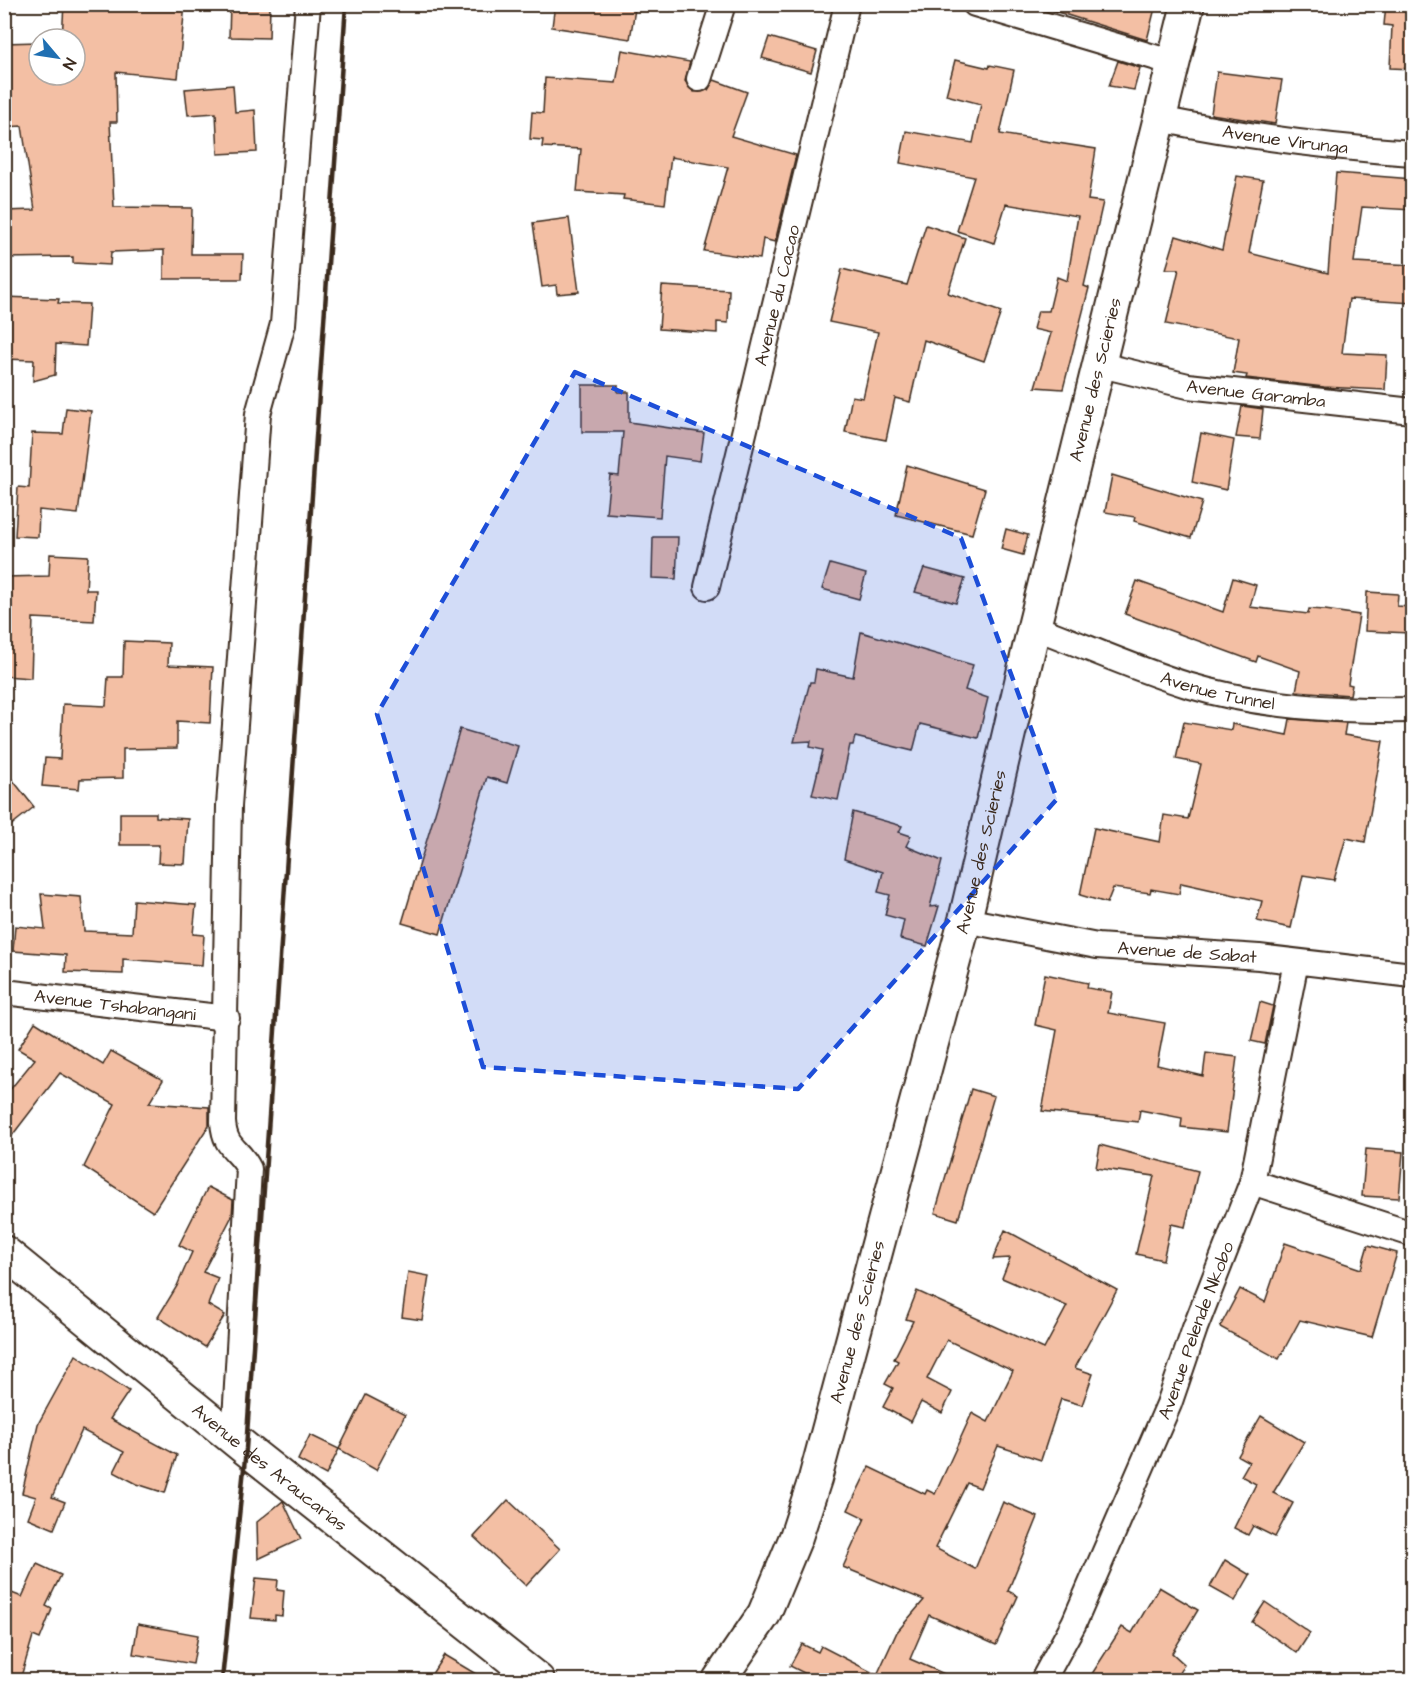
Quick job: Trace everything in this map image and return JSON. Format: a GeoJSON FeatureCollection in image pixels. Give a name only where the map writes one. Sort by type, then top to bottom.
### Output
{"type":"FeatureCollection","features":[{"type":"Feature","properties":{"kind":"street"},"geometry":{"type":"LineString","coordinates":[[234,1439],[249,1169],[243,1157],[233,1150],[224,1137],[229,806],[258,414],[283,324],[308,4]]}},
{"type":"Feature","properties":{"kind":"street"},"geometry":{"type":"LineString","coordinates":[[699,79],[723,4]]}},
{"type":"Feature","properties":{"kind":"street","name":"Avenue du Cacao"},"geometry":{"type":"LineString","coordinates":[[707,587],[847,4]]}},
{"type":"Feature","properties":{"kind":"street"},"geometry":{"type":"LineString","coordinates":[[975,4],[1174,63]]}},
{"type":"Feature","properties":{"kind":"street","name":"Avenue des Scieries"},"geometry":{"type":"LineString","coordinates":[[719,1680],[764,1614],[796,1537],[815,1479],[965,920],[1034,627],[1101,365],[1188,4]]}},
{"type":"Feature","properties":{"kind":"street","name":"Avenue Virunga"},"geometry":{"type":"LineString","coordinates":[[1159,119],[1311,145],[1413,153]]}},
{"type":"Feature","properties":{"kind":"street","name":"Avenue Garamba"},"geometry":{"type":"LineString","coordinates":[[1101,365],[1188,386],[1413,411]]}},
{"type":"Feature","properties":{"kind":"street","name":"Avenue Tunnel"},"geometry":{"type":"LineString","coordinates":[[1034,627],[1158,676],[1226,695],[1336,711],[1413,710]]}},
{"type":"Feature","properties":{"kind":"street","name":"Avenue de Sabat"},"geometry":{"type":"LineString","coordinates":[[965,920],[1072,943],[1296,962],[1413,975]]}},
{"type":"Feature","properties":{"kind":"street","name":"Avenue Pelende Nkobo"},"geometry":{"type":"LineString","coordinates":[[1043,1680],[1074,1623],[1156,1436],[1252,1182],[1296,962]]}},
{"type":"Feature","properties":{"kind":"street","name":"Avenue Tshabangani"},"geometry":{"type":"LineString","coordinates":[[4,992],[227,1018]]}},
{"type":"Feature","properties":{"kind":"street"},"geometry":{"type":"LineString","coordinates":[[1252,1182],[1413,1234]]}},
{"type":"Feature","properties":{"kind":"street","name":"Avenue des Araucarias"},"geometry":{"type":"LineString","coordinates":[[4,1252],[234,1439],[538,1680]]}},
{"type":"Feature","properties":{"kind":"highlighted area"},"geometry":{"type":"Polygon","coordinates":[[[575,372],[961,538],[1057,799],[798,1089],[483,1067],[377,714],[575,372]]]}},
{"type":"Feature","properties":{"kind":"building"},"geometry":{"type":"Polygon","coordinates":[[[64,4],[185,4],[178,78],[116,72],[117,122],[110,122],[114,207],[192,208],[191,254],[243,254],[242,279],[164,279],[164,250],[111,252],[110,265],[73,263],[73,257],[4,258],[4,211],[35,210],[22,126],[4,127],[4,43],[27,42],[27,87],[87,87],[87,27],[63,27],[64,4]]]}},
{"type":"Feature","properties":{"kind":"building"},"geometry":{"type":"Polygon","coordinates":[[[555,4],[610,4],[635,9],[630,39],[552,27],[555,4]]]}},
{"type":"Feature","properties":{"kind":"building"},"geometry":{"type":"Polygon","coordinates":[[[1032,4],[1156,4],[1147,40],[1032,4]]]}},
{"type":"Feature","properties":{"kind":"building"},"geometry":{"type":"Polygon","coordinates":[[[1386,4],[1413,4],[1413,69],[1390,68],[1392,26],[1384,25],[1386,4]]]}},
{"type":"Feature","properties":{"kind":"building"},"geometry":{"type":"Polygon","coordinates":[[[230,5],[270,6],[269,38],[229,37],[230,5]]]}},
{"type":"Feature","properties":{"kind":"building"},"geometry":{"type":"Polygon","coordinates":[[[769,37],[817,51],[811,72],[762,58],[769,37]]]}},
{"type":"Feature","properties":{"kind":"building"},"geometry":{"type":"Polygon","coordinates":[[[622,50],[690,62],[685,81],[694,92],[708,90],[714,80],[747,92],[731,136],[796,155],[775,242],[763,239],[760,259],[704,251],[728,167],[671,157],[665,204],[623,199],[624,195],[577,192],[581,149],[542,147],[543,140],[530,139],[532,112],[543,113],[545,78],[616,83],[622,50]]]}},
{"type":"Feature","properties":{"kind":"building"},"geometry":{"type":"Polygon","coordinates":[[[955,60],[989,68],[990,65],[1014,70],[1000,134],[1096,149],[1088,200],[1103,202],[1084,286],[1089,288],[1063,389],[1035,387],[1051,333],[1033,329],[1038,311],[1049,311],[1057,277],[1067,281],[1078,216],[1006,204],[994,243],[957,231],[974,177],[900,163],[906,131],[973,143],[981,104],[946,95],[955,60]]]}},
{"type":"Feature","properties":{"kind":"building"},"geometry":{"type":"Polygon","coordinates":[[[1118,61],[1140,68],[1134,90],[1109,86],[1118,61]]]}},
{"type":"Feature","properties":{"kind":"building"},"geometry":{"type":"Polygon","coordinates":[[[1217,72],[1282,80],[1275,124],[1211,114],[1217,72]]]}},
{"type":"Feature","properties":{"kind":"building"},"geometry":{"type":"Polygon","coordinates":[[[233,85],[235,112],[255,110],[257,152],[218,154],[216,113],[188,115],[185,89],[233,85]]]}},
{"type":"Feature","properties":{"kind":"building"},"geometry":{"type":"Polygon","coordinates":[[[1336,173],[1413,179],[1413,210],[1362,207],[1354,262],[1413,265],[1413,303],[1349,299],[1342,353],[1387,355],[1385,390],[1324,387],[1246,378],[1247,375],[1233,373],[1239,338],[1166,324],[1179,269],[1166,269],[1176,236],[1222,250],[1237,176],[1263,180],[1249,253],[1328,273],[1336,173]]]}},
{"type":"Feature","properties":{"kind":"building"},"geometry":{"type":"Polygon","coordinates":[[[569,218],[579,292],[557,294],[556,285],[542,287],[533,223],[569,218]]]}},
{"type":"Feature","properties":{"kind":"building"},"geometry":{"type":"Polygon","coordinates":[[[926,225],[965,238],[948,293],[1001,312],[984,361],[924,340],[910,402],[895,398],[886,440],[845,432],[852,396],[863,398],[878,332],[829,322],[842,269],[907,285],[926,225]]]}},
{"type":"Feature","properties":{"kind":"building"},"geometry":{"type":"Polygon","coordinates":[[[662,286],[729,290],[728,323],[717,322],[717,333],[659,329],[662,286]]]}},
{"type":"Feature","properties":{"kind":"building"},"geometry":{"type":"Polygon","coordinates":[[[4,297],[59,299],[58,303],[89,304],[86,346],[56,344],[55,375],[33,381],[34,360],[4,359],[4,297]]]}},
{"type":"Feature","properties":{"kind":"building"},"geometry":{"type":"Polygon","coordinates":[[[582,385],[618,385],[618,392],[629,392],[629,422],[704,433],[700,461],[665,456],[660,517],[606,513],[610,475],[619,476],[623,432],[582,432],[582,385]]]}},
{"type":"Feature","properties":{"kind":"building"},"geometry":{"type":"Polygon","coordinates":[[[1242,406],[1263,409],[1260,439],[1236,437],[1242,406]]]}},
{"type":"Feature","properties":{"kind":"building"},"geometry":{"type":"Polygon","coordinates":[[[66,408],[91,411],[78,514],[39,510],[38,537],[15,536],[18,487],[29,488],[32,433],[63,434],[66,408]]]}},
{"type":"Feature","properties":{"kind":"building"},"geometry":{"type":"Polygon","coordinates":[[[1201,433],[1234,440],[1226,490],[1192,482],[1201,433]]]}},
{"type":"Feature","properties":{"kind":"building"},"geometry":{"type":"Polygon","coordinates":[[[907,465],[985,489],[972,534],[896,515],[907,465]]]}},
{"type":"Feature","properties":{"kind":"building"},"geometry":{"type":"Polygon","coordinates":[[[1112,475],[1202,502],[1191,538],[1134,521],[1135,517],[1105,512],[1112,475]]]}},
{"type":"Feature","properties":{"kind":"building"},"geometry":{"type":"Polygon","coordinates":[[[1006,529],[1028,535],[1023,555],[1001,549],[1006,529]]]}},
{"type":"Feature","properties":{"kind":"building"},"geometry":{"type":"Polygon","coordinates":[[[653,537],[678,537],[676,579],[652,578],[653,537]]]}},
{"type":"Feature","properties":{"kind":"building"},"geometry":{"type":"Polygon","coordinates":[[[50,554],[88,556],[86,590],[96,590],[94,621],[33,618],[31,678],[4,676],[4,577],[49,576],[50,554]]]}},
{"type":"Feature","properties":{"kind":"building"},"geometry":{"type":"Polygon","coordinates":[[[830,564],[866,574],[859,599],[822,589],[830,564]]]}},
{"type":"Feature","properties":{"kind":"building"},"geometry":{"type":"Polygon","coordinates":[[[924,568],[965,579],[956,603],[915,592],[924,568]]]}},
{"type":"Feature","properties":{"kind":"building"},"geometry":{"type":"Polygon","coordinates":[[[1233,578],[1256,585],[1250,607],[1308,614],[1309,609],[1359,615],[1348,684],[1352,685],[1350,695],[1296,691],[1300,671],[1258,656],[1256,662],[1125,614],[1137,581],[1223,612],[1233,578]]]}},
{"type":"Feature","properties":{"kind":"building"},"geometry":{"type":"Polygon","coordinates":[[[1367,592],[1398,594],[1397,606],[1412,607],[1410,633],[1365,631],[1367,592]]]}},
{"type":"Feature","properties":{"kind":"building"},"geometry":{"type":"Polygon","coordinates":[[[861,632],[973,665],[965,690],[988,698],[978,738],[920,724],[913,751],[855,737],[853,745],[850,745],[838,800],[812,795],[823,750],[810,747],[811,741],[794,742],[810,682],[814,682],[816,669],[853,677],[861,632]]]}},
{"type":"Feature","properties":{"kind":"building"},"geometry":{"type":"Polygon","coordinates":[[[124,641],[169,643],[168,665],[213,667],[210,723],[177,721],[177,748],[123,749],[123,778],[80,779],[79,789],[42,786],[45,758],[60,759],[63,704],[106,706],[108,677],[123,677],[124,641]]]}},
{"type":"Feature","properties":{"kind":"building"},"geometry":{"type":"Polygon","coordinates":[[[1290,719],[1346,723],[1344,735],[1383,741],[1365,842],[1346,838],[1334,880],[1303,875],[1291,928],[1257,921],[1262,901],[1181,883],[1179,894],[1151,889],[1150,893],[1113,888],[1107,903],[1080,895],[1094,828],[1160,842],[1164,815],[1188,819],[1201,764],[1176,759],[1184,722],[1231,730],[1232,724],[1287,735],[1290,719]]]}},
{"type":"Feature","properties":{"kind":"building"},"geometry":{"type":"Polygon","coordinates":[[[460,729],[518,746],[507,783],[487,777],[440,934],[402,923],[460,729]]]}},
{"type":"Feature","properties":{"kind":"building"},"geometry":{"type":"Polygon","coordinates":[[[4,769],[34,807],[4,831],[4,769]]]}},
{"type":"Feature","properties":{"kind":"building"},"geometry":{"type":"Polygon","coordinates":[[[853,812],[902,826],[899,832],[911,836],[906,846],[942,861],[930,907],[939,906],[927,946],[900,939],[904,920],[885,915],[890,895],[878,892],[883,872],[844,859],[853,812]]]}},
{"type":"Feature","properties":{"kind":"building"},"geometry":{"type":"Polygon","coordinates":[[[120,813],[156,813],[156,817],[188,819],[185,864],[158,863],[159,845],[120,845],[120,813]]]}},
{"type":"Feature","properties":{"kind":"building"},"geometry":{"type":"Polygon","coordinates":[[[41,894],[81,897],[84,931],[132,933],[134,900],[196,905],[193,934],[204,935],[202,965],[123,959],[123,974],[65,972],[66,955],[13,951],[15,926],[45,929],[41,894]]]}},
{"type":"Feature","properties":{"kind":"building"},"geometry":{"type":"Polygon","coordinates":[[[1045,974],[1088,983],[1087,988],[1112,992],[1108,1013],[1165,1023],[1157,1065],[1203,1076],[1206,1053],[1237,1057],[1227,1132],[1181,1127],[1182,1118],[1140,1110],[1138,1122],[1042,1111],[1057,1030],[1035,1025],[1045,974]]]}},
{"type":"Feature","properties":{"kind":"building"},"geometry":{"type":"Polygon","coordinates":[[[1260,1002],[1273,1006],[1265,1044],[1251,1041],[1260,1002]]]}},
{"type":"Feature","properties":{"kind":"building"},"geometry":{"type":"Polygon","coordinates":[[[35,1022],[103,1065],[111,1051],[163,1080],[149,1103],[209,1107],[209,1125],[153,1212],[84,1167],[115,1104],[60,1073],[4,1146],[4,1097],[35,1059],[18,1049],[35,1022]]]}},
{"type":"Feature","properties":{"kind":"building"},"geometry":{"type":"Polygon","coordinates":[[[971,1089],[994,1096],[958,1220],[935,1213],[971,1089]]]}},
{"type":"Feature","properties":{"kind":"building"},"geometry":{"type":"Polygon","coordinates":[[[1100,1145],[1198,1171],[1185,1227],[1171,1224],[1163,1260],[1136,1254],[1154,1176],[1096,1168],[1100,1145]]]}},
{"type":"Feature","properties":{"kind":"building"},"geometry":{"type":"Polygon","coordinates":[[[1366,1149],[1403,1152],[1399,1198],[1362,1196],[1366,1149]]]}},
{"type":"Feature","properties":{"kind":"building"},"geometry":{"type":"Polygon","coordinates":[[[208,1187],[233,1200],[232,1216],[203,1272],[218,1278],[208,1305],[225,1315],[205,1347],[158,1317],[177,1286],[192,1252],[179,1245],[208,1187]]]}},
{"type":"Feature","properties":{"kind":"building"},"geometry":{"type":"Polygon","coordinates":[[[1005,1230],[1117,1290],[1075,1368],[1093,1374],[1082,1405],[1061,1399],[1041,1460],[998,1446],[980,1488],[967,1483],[935,1548],[975,1569],[1003,1502],[1038,1517],[1008,1591],[1018,1596],[996,1645],[929,1615],[910,1659],[958,1680],[818,1680],[790,1666],[802,1644],[818,1652],[821,1646],[877,1675],[897,1632],[924,1600],[843,1567],[865,1518],[848,1510],[869,1467],[925,1494],[927,1490],[935,1494],[972,1413],[988,1422],[1013,1371],[947,1340],[927,1379],[952,1392],[942,1413],[921,1402],[911,1422],[883,1407],[893,1388],[885,1384],[898,1361],[894,1359],[913,1321],[906,1319],[917,1291],[1044,1349],[1067,1306],[1002,1278],[1010,1258],[993,1259],[1005,1230]]]}},
{"type":"Feature","properties":{"kind":"building"},"geometry":{"type":"Polygon","coordinates":[[[1285,1243],[1361,1269],[1368,1245],[1397,1253],[1372,1337],[1300,1320],[1279,1359],[1220,1327],[1240,1289],[1265,1302],[1285,1243]]]}},
{"type":"Feature","properties":{"kind":"building"},"geometry":{"type":"Polygon","coordinates":[[[408,1272],[429,1276],[422,1320],[402,1317],[408,1272]]]}},
{"type":"Feature","properties":{"kind":"building"},"geometry":{"type":"Polygon","coordinates":[[[76,1355],[129,1391],[110,1419],[177,1455],[165,1493],[137,1484],[114,1472],[124,1452],[82,1430],[52,1497],[65,1502],[54,1529],[28,1518],[36,1497],[22,1493],[38,1424],[76,1355]]]}},
{"type":"Feature","properties":{"kind":"building"},"geometry":{"type":"Polygon","coordinates":[[[366,1395],[405,1415],[376,1470],[339,1449],[366,1395]]]}},
{"type":"Feature","properties":{"kind":"building"},"geometry":{"type":"Polygon","coordinates":[[[1261,1416],[1304,1442],[1273,1493],[1293,1503],[1275,1537],[1253,1526],[1248,1535],[1234,1528],[1256,1484],[1241,1476],[1249,1462],[1238,1456],[1261,1416]]]}},
{"type":"Feature","properties":{"kind":"building"},"geometry":{"type":"Polygon","coordinates":[[[310,1435],[339,1449],[326,1475],[298,1460],[310,1435]]]}},
{"type":"Feature","properties":{"kind":"building"},"geometry":{"type":"Polygon","coordinates":[[[508,1500],[560,1549],[526,1586],[474,1537],[508,1500]]]}},
{"type":"Feature","properties":{"kind":"building"},"geometry":{"type":"Polygon","coordinates":[[[283,1501],[301,1539],[258,1559],[257,1522],[283,1501]]]}},
{"type":"Feature","properties":{"kind":"building"},"geometry":{"type":"Polygon","coordinates":[[[1225,1560],[1250,1575],[1235,1601],[1210,1587],[1225,1560]]]}},
{"type":"Feature","properties":{"kind":"building"},"geometry":{"type":"Polygon","coordinates":[[[37,1564],[61,1575],[46,1606],[52,1609],[40,1639],[33,1636],[20,1680],[4,1680],[4,1649],[10,1627],[4,1625],[4,1590],[22,1597],[37,1564]]]}},
{"type":"Feature","properties":{"kind":"building"},"geometry":{"type":"Polygon","coordinates":[[[256,1578],[278,1580],[277,1590],[284,1591],[282,1616],[275,1615],[275,1620],[251,1618],[256,1578]]]}},
{"type":"Feature","properties":{"kind":"building"},"geometry":{"type":"Polygon","coordinates":[[[1159,1587],[1198,1610],[1172,1653],[1184,1664],[1175,1680],[1088,1680],[1122,1627],[1132,1633],[1159,1587]]]}},
{"type":"Feature","properties":{"kind":"building"},"geometry":{"type":"Polygon","coordinates":[[[1265,1602],[1310,1633],[1297,1653],[1252,1622],[1265,1602]]]}},
{"type":"Feature","properties":{"kind":"building"},"geometry":{"type":"Polygon","coordinates":[[[138,1624],[198,1635],[193,1664],[133,1654],[138,1624]]]}},
{"type":"Feature","properties":{"kind":"building"},"geometry":{"type":"Polygon","coordinates":[[[444,1655],[486,1680],[428,1680],[444,1655]]]}},
{"type":"Feature","properties":{"kind":"railway"},"geometry":{"type":"LineString","coordinates":[[222,1680],[246,1449],[346,4]]}}]}
